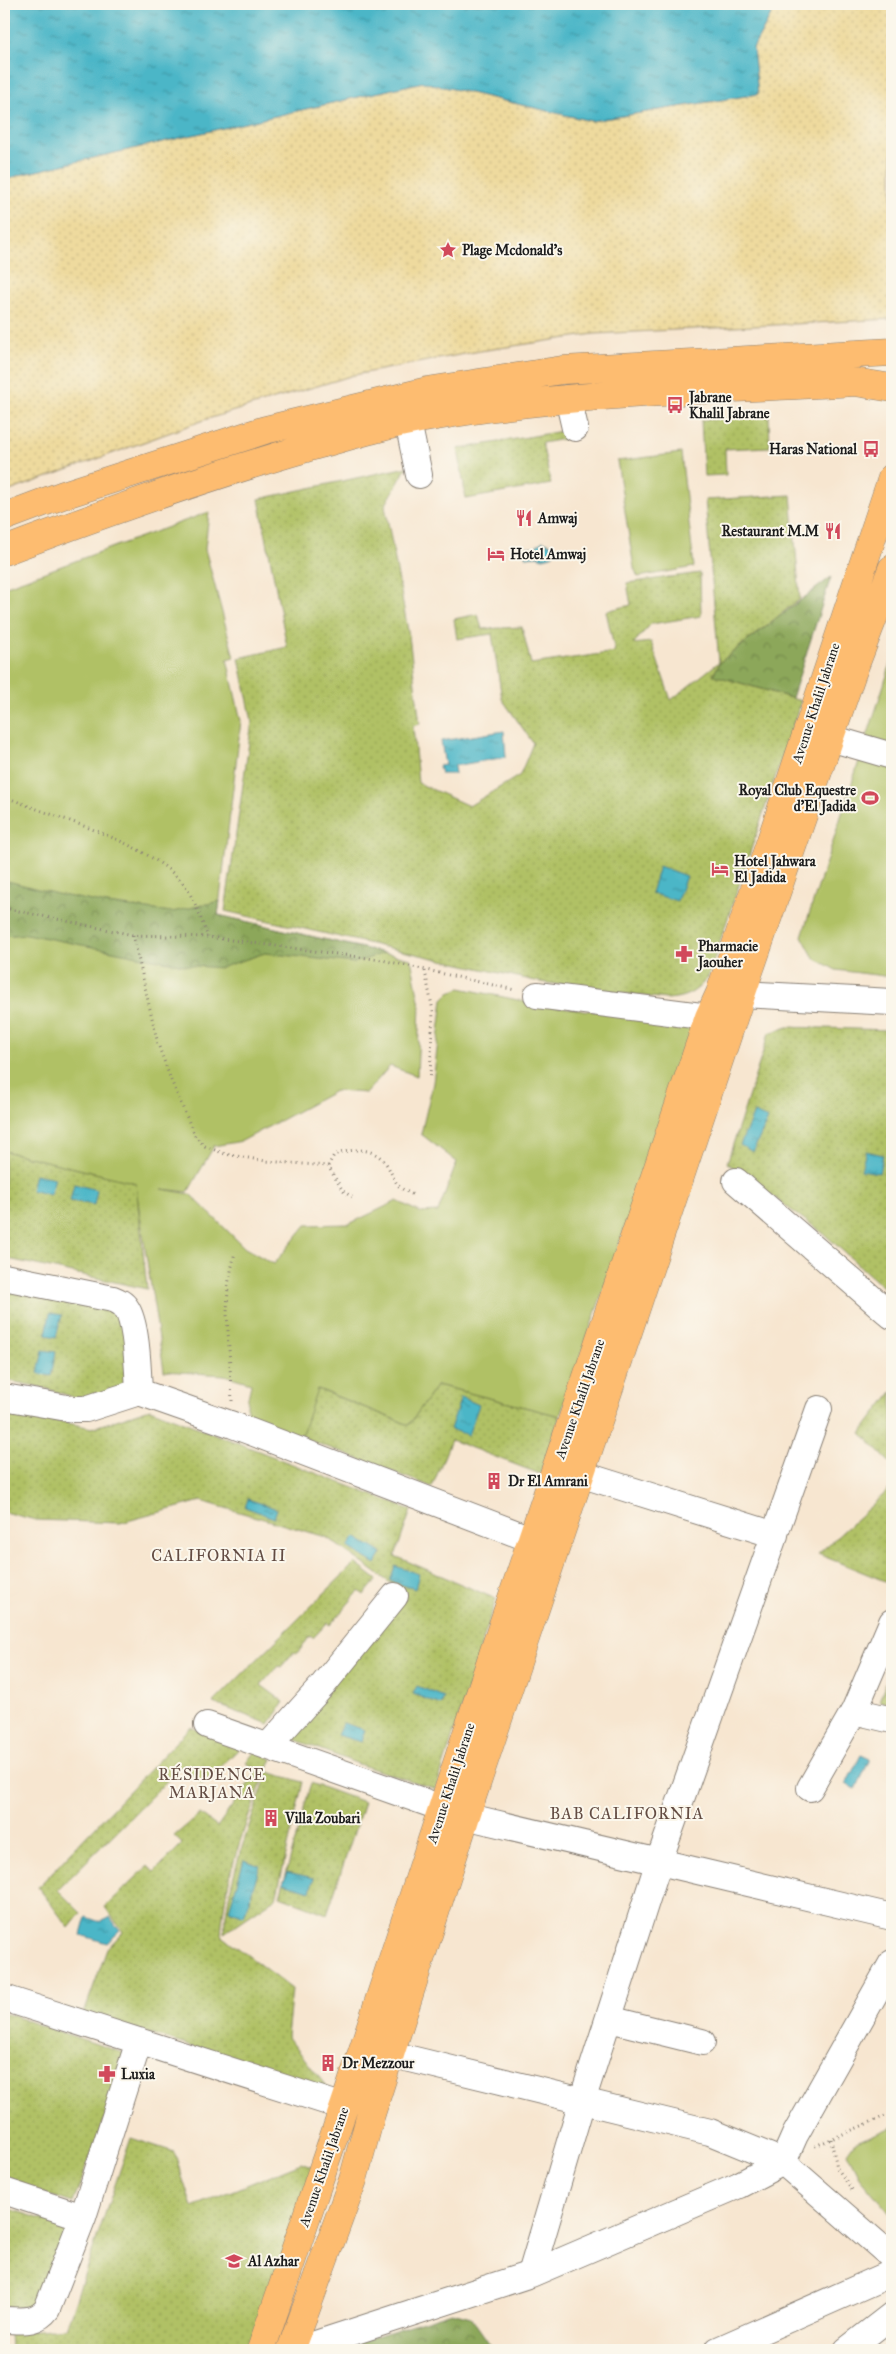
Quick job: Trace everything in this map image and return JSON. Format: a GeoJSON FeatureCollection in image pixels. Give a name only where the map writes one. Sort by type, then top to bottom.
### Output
{"type":"FeatureCollection","features":[{"type":"Feature","properties":{"kind":"main road"},"geometry":{"type":"LineString","coordinates":[[4,517],[63,495],[265,430],[427,391],[562,370],[892,352]]}},
{"type":"Feature","properties":{"kind":"main road"},"geometry":{"type":"LineString","coordinates":[[4,551],[208,478],[336,439],[408,422],[568,398],[855,382],[892,388]]}},
{"type":"Feature","properties":{"kind":"main road","name":"Avenue Khalil Jabrane"},"geometry":{"type":"LineString","coordinates":[[261,2350],[344,2107],[580,1474],[723,1002],[892,478]]}},
{"type":"Feature","properties":{"kind":"main road","name":"Avenue Khalil Jabrane"},"geometry":{"type":"LineString","coordinates":[[291,2350],[353,2180],[390,2054],[454,1812],[533,1540],[723,1002],[830,738],[892,569]]}},
{"type":"Feature","properties":{"kind":"street"},"geometry":{"type":"LineString","coordinates":[[568,398],[575,428]]}},
{"type":"Feature","properties":{"kind":"street"},"geometry":{"type":"LineString","coordinates":[[408,422],[419,475]]}},
{"type":"Feature","properties":{"kind":"street"},"geometry":{"type":"LineString","coordinates":[[830,738],[892,756]]}},
{"type":"Feature","properties":{"kind":"street"},"geometry":{"type":"LineString","coordinates":[[538,995],[582,995],[723,1002],[892,1002]]}},
{"type":"Feature","properties":{"kind":"street"},"geometry":{"type":"LineString","coordinates":[[736,1181],[892,1316]]}},
{"type":"Feature","properties":{"kind":"street"},"geometry":{"type":"LineString","coordinates":[[4,1278],[113,1299],[122,1303],[127,1308],[131,1320],[139,1392]]}},
{"type":"Feature","properties":{"kind":"street"},"geometry":{"type":"LineString","coordinates":[[4,1397],[73,1409],[86,1409],[139,1392],[233,1425],[533,1540]]}},
{"type":"Feature","properties":{"kind":"street"},"geometry":{"type":"LineString","coordinates":[[531,2274],[582,2101],[659,1861],[819,1409]]}},
{"type":"Feature","properties":{"kind":"street"},"geometry":{"type":"LineString","coordinates":[[580,1474],[775,1535]]}},
{"type":"Feature","properties":{"kind":"street"},"geometry":{"type":"LineString","coordinates":[[268,1746],[324,1685],[395,1596]]}},
{"type":"Feature","properties":{"kind":"street"},"geometry":{"type":"LineString","coordinates":[[810,1788],[854,1710],[892,1622]]}},
{"type":"Feature","properties":{"kind":"street"},"geometry":{"type":"LineString","coordinates":[[854,1710],[892,1720]]}},
{"type":"Feature","properties":{"kind":"street"},"geometry":{"type":"LineString","coordinates":[[207,1724],[454,1812],[892,1917]]}},
{"type":"Feature","properties":{"kind":"street"},"geometry":{"type":"LineString","coordinates":[[297,2350],[531,2274],[739,2184],[783,2162],[794,2135],[892,1962]]}},
{"type":"Feature","properties":{"kind":"street"},"geometry":{"type":"LineString","coordinates":[[4,1998],[344,2107]]}},
{"type":"Feature","properties":{"kind":"street"},"geometry":{"type":"LineString","coordinates":[[609,2019],[702,2042]]}},
{"type":"Feature","properties":{"kind":"street"},"geometry":{"type":"LineString","coordinates":[[4,2320],[35,2320],[42,2316],[47,2309],[82,2217],[139,2041]]}},
{"type":"Feature","properties":{"kind":"street"},"geometry":{"type":"LineString","coordinates":[[390,2054],[710,2132],[783,2162],[892,2257]]}},
{"type":"Feature","properties":{"kind":"street"},"geometry":{"type":"LineString","coordinates":[[4,2191],[82,2217]]}},
{"type":"Feature","properties":{"kind":"street"},"geometry":{"type":"LineString","coordinates":[[718,2350],[892,2274]]}},
{"type":"Feature","properties":{"kind":"street"},"geometry":{"type":"LineString","coordinates":[[848,2350],[892,2315]]}},
{"type":"Feature","properties":{"kind":"path"},"geometry":{"type":"LineString","coordinates":[[4,783],[8,798]]}},
{"type":"Feature","properties":{"kind":"path"},"geometry":{"type":"LineString","coordinates":[[4,796],[106,835],[152,859],[182,883],[208,937]]}},
{"type":"Feature","properties":{"kind":"path"},"geometry":{"type":"LineString","coordinates":[[4,908],[132,935],[208,937],[382,960],[538,995]]}},
{"type":"Feature","properties":{"kind":"path"},"geometry":{"type":"LineString","coordinates":[[132,935],[158,1044],[195,1136],[205,1146],[225,1154],[266,1161],[328,1166]]}},
{"type":"Feature","properties":{"kind":"path"},"geometry":{"type":"LineString","coordinates":[[425,971],[433,1010],[430,1077]]}},
{"type":"Feature","properties":{"kind":"path"},"geometry":{"type":"LineString","coordinates":[[328,1166],[334,1155],[352,1149],[365,1150],[376,1154],[386,1164],[401,1188],[415,1196]]}},
{"type":"Feature","properties":{"kind":"path"},"geometry":{"type":"LineString","coordinates":[[328,1166],[343,1191],[352,1197]]}},
{"type":"Feature","properties":{"kind":"path"},"geometry":{"type":"LineString","coordinates":[[233,1425],[227,1314],[228,1285],[235,1252]]}},
{"type":"Feature","properties":{"kind":"path"},"geometry":{"type":"LineString","coordinates":[[814,2147],[892,2112]]}},
{"type":"Feature","properties":{"kind":"path"},"geometry":{"type":"LineString","coordinates":[[831,2139],[837,2168],[858,2198]]}},
{"type":"Feature","properties":{"kind":"green space"},"geometry":{"type":"Polygon","coordinates":[[[769,416],[770,447],[725,449],[726,475],[704,476],[701,420],[769,416]]]}},
{"type":"Feature","properties":{"kind":"green space"},"geometry":{"type":"Polygon","coordinates":[[[568,430],[570,438],[542,443],[551,484],[466,499],[458,449],[568,430]]]}},
{"type":"Feature","properties":{"kind":"green space"},"geometry":{"type":"Polygon","coordinates":[[[681,453],[694,567],[638,577],[634,568],[617,461],[681,453]]]}},
{"type":"Feature","properties":{"kind":"green space"},"geometry":{"type":"Polygon","coordinates":[[[407,467],[385,506],[409,636],[420,724],[413,726],[418,783],[469,806],[520,775],[533,743],[502,699],[492,634],[457,639],[454,619],[478,614],[482,629],[522,627],[531,664],[615,652],[606,611],[631,605],[627,583],[700,573],[701,616],[651,624],[633,644],[651,642],[671,700],[719,662],[705,500],[791,495],[800,599],[720,662],[713,675],[801,701],[708,977],[690,994],[666,999],[540,982],[225,911],[252,721],[239,658],[287,647],[259,499],[407,467]]]}},
{"type":"Feature","properties":{"kind":"green space"},"geometry":{"type":"Polygon","coordinates":[[[209,512],[205,549],[234,657],[227,659],[241,721],[218,915],[411,959],[420,1005],[417,1076],[390,1066],[366,1093],[335,1091],[242,1141],[214,1146],[188,1192],[162,1189],[190,1194],[245,1248],[274,1264],[306,1225],[349,1224],[397,1201],[421,1213],[438,1212],[457,1162],[421,1134],[433,1083],[443,999],[449,993],[460,988],[542,1005],[695,1023],[560,1416],[437,1385],[409,1425],[318,1389],[301,1437],[252,1418],[247,1411],[251,1383],[224,1375],[164,1371],[135,1183],[4,1151],[4,587],[209,512]]]}},
{"type":"Feature","properties":{"kind":"green space"},"geometry":{"type":"Polygon","coordinates":[[[831,577],[792,698],[713,675],[720,662],[831,577]]]}},
{"type":"Feature","properties":{"kind":"green space","name":"Royal Club Equestre d'El Jadida"},"geometry":{"type":"Polygon","coordinates":[[[892,660],[892,977],[836,970],[814,958],[802,936],[892,660]]]}},
{"type":"Feature","properties":{"kind":"green space"},"geometry":{"type":"Polygon","coordinates":[[[4,880],[57,894],[107,904],[172,912],[220,901],[218,915],[384,953],[354,963],[265,953],[220,968],[184,965],[26,934],[4,936],[4,880]]]}},
{"type":"Feature","properties":{"kind":"green space"},"geometry":{"type":"Polygon","coordinates":[[[788,1027],[892,1030],[892,1295],[824,1234],[727,1163],[769,1033],[788,1027]]]}},
{"type":"Feature","properties":{"kind":"green space"},"geometry":{"type":"Polygon","coordinates":[[[4,1151],[136,1183],[147,1289],[4,1258],[4,1151]]]}},
{"type":"Feature","properties":{"kind":"green space"},"geometry":{"type":"Polygon","coordinates":[[[4,1287],[122,1310],[135,1386],[83,1400],[41,1387],[4,1380],[4,1287]]]}},
{"type":"Feature","properties":{"kind":"green space"},"geometry":{"type":"Polygon","coordinates":[[[437,1385],[560,1416],[540,1474],[451,1440],[432,1487],[301,1437],[317,1389],[409,1425],[437,1385]]]}},
{"type":"Feature","properties":{"kind":"green space"},"geometry":{"type":"Polygon","coordinates":[[[892,1392],[892,1465],[861,1433],[892,1392]]]}},
{"type":"Feature","properties":{"kind":"green space"},"geometry":{"type":"Polygon","coordinates":[[[150,1409],[411,1510],[395,1556],[496,1599],[436,1789],[361,1765],[288,1737],[407,1595],[326,1537],[201,1501],[120,1523],[36,1520],[4,1512],[4,1410],[92,1428],[150,1409]]]}},
{"type":"Feature","properties":{"kind":"green space"},"geometry":{"type":"Polygon","coordinates":[[[892,1487],[892,1584],[818,1554],[892,1487]]]}},
{"type":"Feature","properties":{"kind":"green space"},"geometry":{"type":"Polygon","coordinates":[[[355,1563],[377,1580],[364,1595],[359,1591],[330,1625],[327,1623],[313,1638],[310,1636],[297,1654],[294,1652],[261,1685],[284,1702],[269,1724],[213,1703],[355,1563]]]}},
{"type":"Feature","properties":{"kind":"green space"},"geometry":{"type":"Polygon","coordinates":[[[892,1667],[892,1704],[879,1701],[892,1667]]]}},
{"type":"Feature","properties":{"kind":"green space"},"geometry":{"type":"Polygon","coordinates":[[[190,1727],[240,1748],[202,1784],[182,1766],[58,1890],[81,1913],[69,1928],[38,1887],[190,1727]]]}},
{"type":"Feature","properties":{"kind":"green space"},"geometry":{"type":"Polygon","coordinates":[[[255,1751],[272,1759],[254,1801],[239,1845],[227,1889],[221,1935],[292,1989],[287,2036],[329,2090],[84,2013],[107,1949],[123,1932],[105,1907],[148,1866],[154,1872],[182,1844],[174,1836],[200,1814],[217,1827],[258,1770],[246,1763],[255,1751]]]}},
{"type":"Feature","properties":{"kind":"green space"},"geometry":{"type":"Polygon","coordinates":[[[268,1772],[303,1782],[276,1898],[224,1933],[226,1912],[235,1871],[268,1772]]]}},
{"type":"Feature","properties":{"kind":"green space"},"geometry":{"type":"Polygon","coordinates":[[[311,1783],[364,1802],[327,1914],[280,1896],[311,1783]]]}},
{"type":"Feature","properties":{"kind":"green space"},"geometry":{"type":"Polygon","coordinates":[[[4,2013],[129,2055],[73,2203],[4,2181],[4,2013]]]}},
{"type":"Feature","properties":{"kind":"green space"},"geometry":{"type":"Polygon","coordinates":[[[892,2127],[892,2216],[859,2177],[847,2153],[854,2143],[892,2127]]]}},
{"type":"Feature","properties":{"kind":"green space"},"geometry":{"type":"Polygon","coordinates":[[[131,2138],[174,2152],[192,2207],[301,2163],[316,2169],[256,2350],[11,2350],[10,2332],[66,2328],[131,2138]]]}},
{"type":"Feature","properties":{"kind":"green space"},"geometry":{"type":"Polygon","coordinates":[[[4,2207],[69,2228],[37,2307],[4,2307],[4,2207]]]}},
{"type":"Feature","properties":{"kind":"green space"},"geometry":{"type":"Polygon","coordinates":[[[452,2312],[471,2317],[494,2350],[424,2350],[418,2347],[398,2350],[332,2350],[452,2312]]]}},
{"type":"Feature","properties":{"kind":"sand","name":"Plage Mcdonald's"},"geometry":{"type":"Polygon","coordinates":[[[777,4],[892,4],[892,319],[594,334],[480,351],[354,375],[204,420],[4,493],[4,181],[19,175],[423,82],[591,121],[758,94],[753,48],[777,4]]]}},
{"type":"Feature","properties":{"kind":"water"},"geometry":{"type":"Polygon","coordinates":[[[4,4],[777,4],[753,48],[758,94],[591,121],[423,82],[19,175],[4,181],[4,4]]]}},
{"type":"Feature","properties":{"kind":"water"},"geometry":{"type":"Polygon","coordinates":[[[543,541],[553,545],[554,553],[551,556],[543,558],[537,556],[526,557],[524,553],[526,547],[535,547],[543,541]]]}},
{"type":"Feature","properties":{"kind":"water"},"geometry":{"type":"Polygon","coordinates":[[[504,731],[506,757],[454,766],[455,774],[441,774],[439,766],[445,765],[441,741],[504,731]]]}},
{"type":"Feature","properties":{"kind":"water"},"geometry":{"type":"Polygon","coordinates":[[[659,866],[686,876],[677,901],[651,893],[659,866]]]}},
{"type":"Feature","properties":{"kind":"water"},"geometry":{"type":"Polygon","coordinates":[[[754,1113],[768,1119],[753,1152],[740,1145],[754,1113]]]}},
{"type":"Feature","properties":{"kind":"water"},"geometry":{"type":"Polygon","coordinates":[[[866,1151],[883,1155],[879,1173],[861,1170],[866,1151]]]}},
{"type":"Feature","properties":{"kind":"water"},"geometry":{"type":"Polygon","coordinates":[[[35,1174],[55,1178],[50,1195],[31,1190],[35,1174]]]}},
{"type":"Feature","properties":{"kind":"water"},"geometry":{"type":"Polygon","coordinates":[[[74,1184],[97,1190],[94,1205],[70,1201],[74,1184]]]}},
{"type":"Feature","properties":{"kind":"water"},"geometry":{"type":"Polygon","coordinates":[[[50,1313],[62,1315],[56,1337],[46,1335],[50,1313]]]}},
{"type":"Feature","properties":{"kind":"water"},"geometry":{"type":"Polygon","coordinates":[[[43,1350],[56,1352],[51,1376],[38,1373],[43,1350]]]}},
{"type":"Feature","properties":{"kind":"water"},"geometry":{"type":"Polygon","coordinates":[[[461,1397],[479,1405],[468,1435],[450,1429],[461,1397]]]}},
{"type":"Feature","properties":{"kind":"water"},"geometry":{"type":"Polygon","coordinates":[[[248,1499],[277,1509],[274,1518],[245,1507],[248,1499]]]}},
{"type":"Feature","properties":{"kind":"water"},"geometry":{"type":"Polygon","coordinates":[[[355,1537],[382,1553],[376,1564],[348,1547],[355,1537]]]}},
{"type":"Feature","properties":{"kind":"water"},"geometry":{"type":"Polygon","coordinates":[[[395,1566],[419,1574],[415,1589],[390,1581],[395,1566]]]}},
{"type":"Feature","properties":{"kind":"water"},"geometry":{"type":"Polygon","coordinates":[[[417,1686],[444,1697],[441,1705],[413,1694],[417,1686]]]}},
{"type":"Feature","properties":{"kind":"water"},"geometry":{"type":"Polygon","coordinates":[[[343,1723],[365,1730],[361,1742],[337,1735],[343,1723]]]}},
{"type":"Feature","properties":{"kind":"water"},"geometry":{"type":"Polygon","coordinates":[[[861,1755],[870,1759],[856,1789],[846,1784],[861,1755]]]}},
{"type":"Feature","properties":{"kind":"water"},"geometry":{"type":"Polygon","coordinates":[[[244,1860],[260,1866],[244,1916],[229,1910],[244,1860]]]}},
{"type":"Feature","properties":{"kind":"water"},"geometry":{"type":"Polygon","coordinates":[[[287,1872],[314,1878],[310,1891],[283,1883],[287,1872]]]}},
{"type":"Feature","properties":{"kind":"water"},"geometry":{"type":"Polygon","coordinates":[[[86,1917],[100,1922],[110,1917],[120,1931],[107,1943],[81,1935],[86,1917]]]}},
{"type":"Feature","properties":{"kind":"place","name":"Plage Mcdonald's"},"geometry":{"type":"Point","coordinates":[448,250]}},
{"type":"Feature","properties":{"kind":"place","name":"Jabrane Khalil Jabrane"},"geometry":{"type":"Point","coordinates":[675,405]}},
{"type":"Feature","properties":{"kind":"place","name":"Haras National"},"geometry":{"type":"Point","coordinates":[871,449]}},
{"type":"Feature","properties":{"kind":"place","name":"Amwaj"},"geometry":{"type":"Point","coordinates":[524,518]}},
{"type":"Feature","properties":{"kind":"place","name":"Restaurant M.M"},"geometry":{"type":"Point","coordinates":[833,531]}},
{"type":"Feature","properties":{"kind":"place","name":"Hotel Amwaj"},"geometry":{"type":"Point","coordinates":[496,554]}},
{"type":"Feature","properties":{"kind":"place","name":"Royal Club Equestre d'El Jadida"},"geometry":{"type":"Point","coordinates":[870,798]}},
{"type":"Feature","properties":{"kind":"place","name":"Hotel Jahwara El Jadida"},"geometry":{"type":"Point","coordinates":[720,869]}},
{"type":"Feature","properties":{"kind":"place","name":"Pharmacie Jaouher"},"geometry":{"type":"Point","coordinates":[684,954]}},
{"type":"Feature","properties":{"kind":"place","name":"Dr El Amrani"},"geometry":{"type":"Point","coordinates":[494,1481]}},
{"type":"Feature","properties":{"kind":"place","name":"Villa Zoubari"},"geometry":{"type":"Point","coordinates":[271,1818]}},
{"type":"Feature","properties":{"kind":"place","name":"Dr Mezzour"},"geometry":{"type":"Point","coordinates":[328,2063]}},
{"type":"Feature","properties":{"kind":"place","name":"Luxia"},"geometry":{"type":"Point","coordinates":[107,2074]}},
{"type":"Feature","properties":{"kind":"place","name":"Al Azhar"},"geometry":{"type":"Point","coordinates":[234,2261]}},
{"type":"Feature","properties":{"kind":"district","name":"CALIFORNIA II"},"geometry":{"type":"Point","coordinates":[219,1555]}},
{"type":"Feature","properties":{"kind":"district","name":"RÉSIDENCE MARJANA"},"geometry":{"type":"Point","coordinates":[212,1783]}},
{"type":"Feature","properties":{"kind":"district","name":"BAB CALIFORNIA"},"geometry":{"type":"Point","coordinates":[627,1813]}}]}
